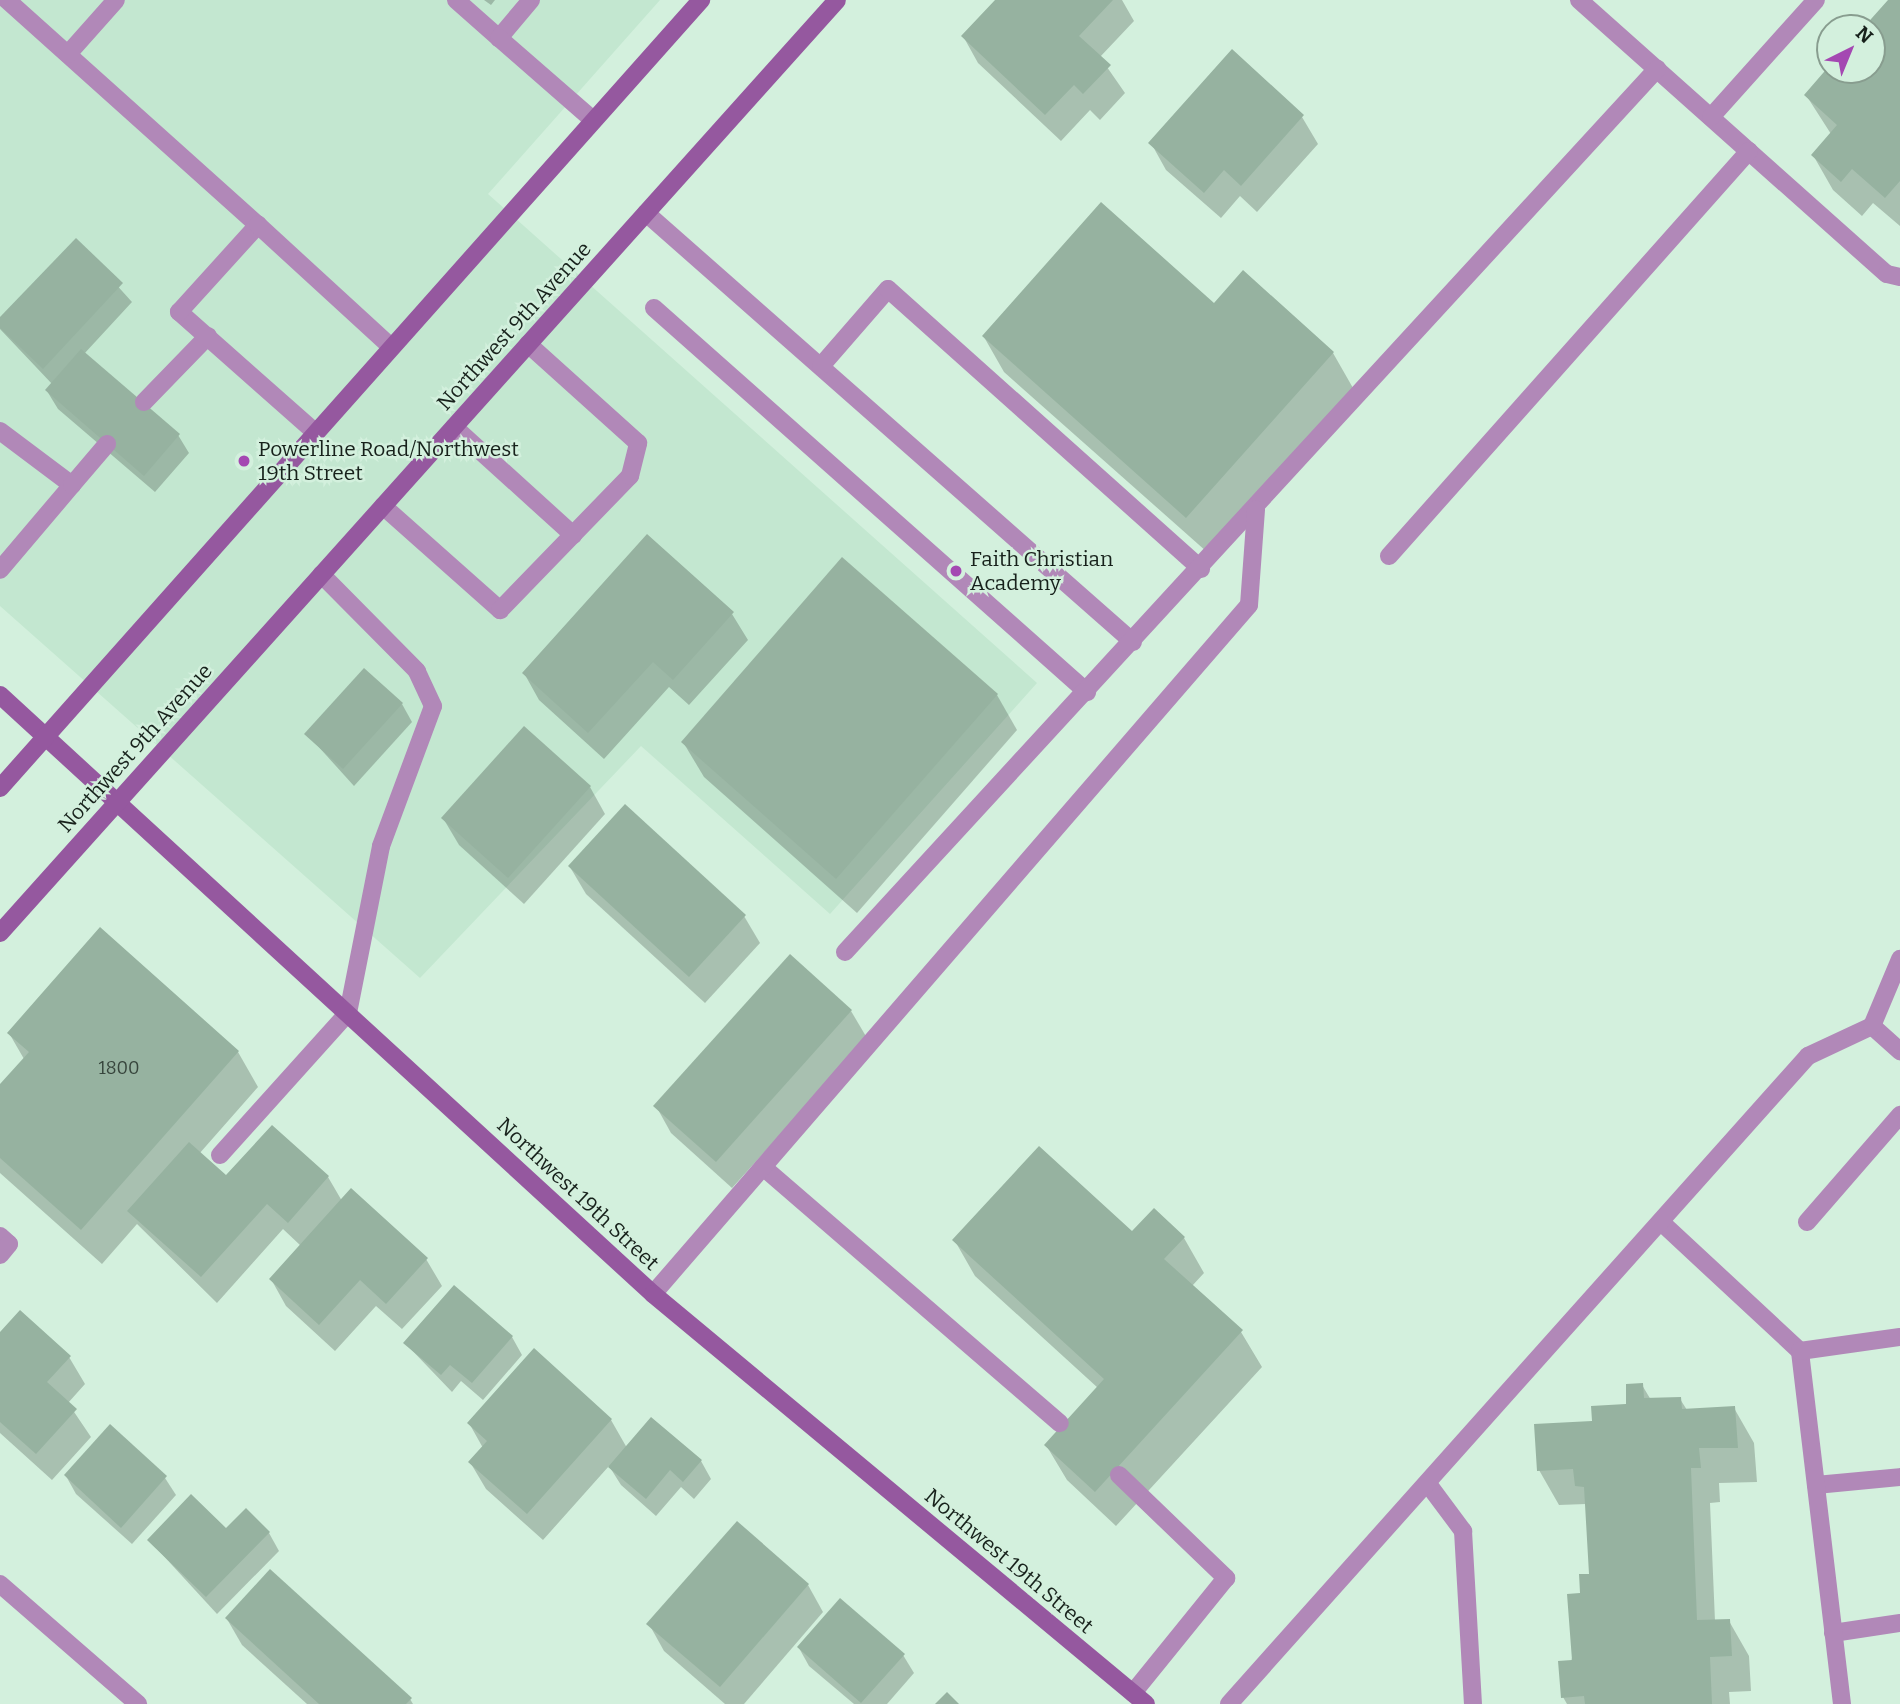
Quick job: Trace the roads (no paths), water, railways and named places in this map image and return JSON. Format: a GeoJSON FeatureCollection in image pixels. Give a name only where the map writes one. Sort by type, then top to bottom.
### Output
{"type":"FeatureCollection","features":[{"type":"Feature","properties":{"kind":"main road"},"geometry":{"type":"LineString","coordinates":[[0,788],[592,119],[701,0]]}},
{"type":"Feature","properties":{"kind":"main road","name":"Northwest 9th Avenue"},"geometry":{"type":"LineString","coordinates":[[0,933],[837,0]]}},
{"type":"Feature","properties":{"kind":"main road","name":"Northwest 19th Street"},"geometry":{"type":"LineString","coordinates":[[0,695],[653,1294],[1139,1698]]}},
{"type":"Feature","properties":{"kind":"street"},"geometry":{"type":"LineString","coordinates":[[7,0],[391,347]]}},
{"type":"Feature","properties":{"kind":"street"},"geometry":{"type":"LineString","coordinates":[[68,54],[116,0]]}},
{"type":"Feature","properties":{"kind":"street"},"geometry":{"type":"LineString","coordinates":[[456,0],[592,119]]}},
{"type":"Feature","properties":{"kind":"street"},"geometry":{"type":"LineString","coordinates":[[499,38],[531,0]]}},
{"type":"Feature","properties":{"kind":"street"},"geometry":{"type":"LineString","coordinates":[[1579,0],[1887,274],[1900,277]]}},
{"type":"Feature","properties":{"kind":"street"},"geometry":{"type":"LineString","coordinates":[[1711,117],[1816,0]]}},
{"type":"Feature","properties":{"kind":"street"},"geometry":{"type":"LineString","coordinates":[[845,952],[1201,569],[1657,69]]}},
{"type":"Feature","properties":{"kind":"street"},"geometry":{"type":"LineString","coordinates":[[1388,556],[1749,151]]}},
{"type":"Feature","properties":{"kind":"street"},"geometry":{"type":"LineString","coordinates":[[646,213],[1133,642]]}},
{"type":"Feature","properties":{"kind":"street"},"geometry":{"type":"LineString","coordinates":[[258,225],[179,312],[316,433]]}},
{"type":"Feature","properties":{"kind":"street"},"geometry":{"type":"LineString","coordinates":[[821,366],[888,289],[1201,569]]}},
{"type":"Feature","properties":{"kind":"street"},"geometry":{"type":"LineString","coordinates":[[654,308],[1087,692]]}},
{"type":"Feature","properties":{"kind":"street"},"geometry":{"type":"LineString","coordinates":[[144,402],[208,336]]}},
{"type":"Feature","properties":{"kind":"street"},"geometry":{"type":"LineString","coordinates":[[383,506],[500,610],[630,476],[638,443],[528,344]]}},
{"type":"Feature","properties":{"kind":"street"},"geometry":{"type":"LineString","coordinates":[[454,427],[573,535]]}},
{"type":"Feature","properties":{"kind":"street"},"geometry":{"type":"LineString","coordinates":[[0,431],[72,485]]}},
{"type":"Feature","properties":{"kind":"street"},"geometry":{"type":"LineString","coordinates":[[0,570],[107,444]]}},
{"type":"Feature","properties":{"kind":"street"},"geometry":{"type":"LineString","coordinates":[[653,1294],[1249,605],[1256,509]]}},
{"type":"Feature","properties":{"kind":"street"},"geometry":{"type":"LineString","coordinates":[[220,1155],[348,1013],[381,846],[433,706],[417,671],[321,574]]}},
{"type":"Feature","properties":{"kind":"street"},"geometry":{"type":"LineString","coordinates":[[1230,1704],[1808,1056],[1872,1026],[1900,960]]}},
{"type":"Feature","properties":{"kind":"street"},"geometry":{"type":"LineString","coordinates":[[1872,1026],[1900,1051]]}},
{"type":"Feature","properties":{"kind":"street"},"geometry":{"type":"LineString","coordinates":[[1807,1222],[1900,1115]]}},
{"type":"Feature","properties":{"kind":"street"},"geometry":{"type":"LineString","coordinates":[[763,1167],[1060,1423]]}},
{"type":"Feature","properties":{"kind":"street"},"geometry":{"type":"LineString","coordinates":[[1661,1222],[1800,1351],[1842,1704]]}},
{"type":"Feature","properties":{"kind":"street"},"geometry":{"type":"LineString","coordinates":[[0,1236],[9,1244],[0,1255]]}},
{"type":"Feature","properties":{"kind":"street"},"geometry":{"type":"LineString","coordinates":[[1800,1351],[1900,1337]]}},
{"type":"Feature","properties":{"kind":"street"},"geometry":{"type":"LineString","coordinates":[[1119,1475],[1226,1577],[1139,1698]]}},
{"type":"Feature","properties":{"kind":"street"},"geometry":{"type":"LineString","coordinates":[[1816,1485],[1900,1476]]}},
{"type":"Feature","properties":{"kind":"street"},"geometry":{"type":"LineString","coordinates":[[1428,1484],[1463,1531],[1473,1704]]}},
{"type":"Feature","properties":{"kind":"street"},"geometry":{"type":"LineString","coordinates":[[0,1584],[138,1704]]}},
{"type":"Feature","properties":{"kind":"street"},"geometry":{"type":"LineString","coordinates":[[1833,1633],[1900,1623]]}},
{"type":"Feature","properties":{"kind":"place","name":"Powerline Road/Northwest 19th Street"},"geometry":{"type":"Point","coordinates":[244,461]}},
{"type":"Feature","properties":{"kind":"place","name":"Faith Christian Academy"},"geometry":{"type":"Point","coordinates":[956,571]}}]}
